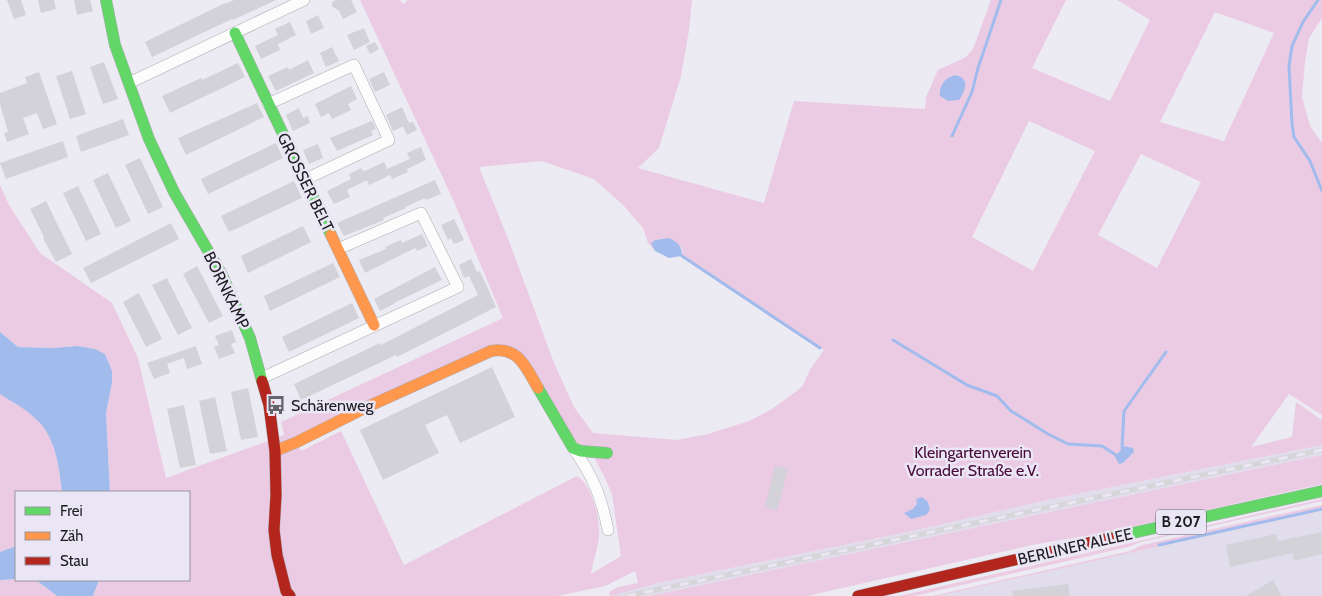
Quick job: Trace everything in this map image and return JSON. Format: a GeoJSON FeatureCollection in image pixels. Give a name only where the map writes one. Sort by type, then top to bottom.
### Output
{"type":"FeatureCollection","features":[{"type":"Feature","properties":{"kind":"street","name":"BORNKAMP"},"geometry":{"type":"LineString","coordinates":[[106,0],[115,46],[149,139],[174,192],[222,275],[250,338],[269,405],[275,451],[276,495],[274,530],[277,555],[286,590],[290,596]]}},
{"type":"Feature","properties":{"kind":"street"},"geometry":{"type":"LineString","coordinates":[[129,83],[304,0]]}},
{"type":"Feature","properties":{"kind":"street","name":"GROSSER BELT"},"geometry":{"type":"LineString","coordinates":[[236,33],[374,325]]}},
{"type":"Feature","properties":{"kind":"street"},"geometry":{"type":"LineString","coordinates":[[268,104],[354,65],[389,140],[306,179]]}},
{"type":"Feature","properties":{"kind":"street"},"geometry":{"type":"LineString","coordinates":[[262,378],[458,287],[422,213],[338,249]]}},
{"type":"Feature","properties":{"kind":"street"},"geometry":{"type":"LineString","coordinates":[[275,451],[297,442],[367,406],[486,352],[500,349],[512,352],[521,359],[573,448],[592,476],[604,509],[608,530]]}},
{"type":"Feature","properties":{"kind":"street"},"geometry":{"type":"LineString","coordinates":[[573,448],[581,451],[607,453]]}},
{"type":"Feature","properties":{"kind":"street","name":"BERLINER ALLEE"},"geometry":{"type":"LineString","coordinates":[[859,596],[1322,491]]}},
{"type":"Feature","properties":{"kind":"shaded area"},"geometry":{"type":"Polygon","coordinates":[[[1322,445],[1322,455],[649,596],[607,596],[658,583],[917,530],[1047,500],[1322,445]]]}},
{"type":"Feature","properties":{"kind":"shaded area"},"geometry":{"type":"Polygon","coordinates":[[[1322,510],[1322,596],[938,596],[1139,551],[1322,510]]]}},
{"type":"Feature","properties":{"kind":"green space","name":"Kleingartenverein Vorrader Straße e.V."},"geometry":{"type":"Polygon","coordinates":[[[360,0],[400,0],[403,4],[408,0],[692,0],[681,76],[659,148],[638,168],[764,203],[794,101],[925,109],[926,97],[938,70],[966,57],[973,49],[991,0],[1066,0],[1032,68],[1110,101],[1150,20],[1117,0],[1322,0],[1322,18],[1309,38],[1302,97],[1310,126],[1322,143],[1322,415],[1289,394],[1251,447],[1292,437],[1296,402],[1322,420],[1322,445],[1047,500],[917,530],[658,583],[610,596],[609,592],[618,587],[638,583],[635,571],[605,586],[557,596],[93,596],[99,581],[190,581],[190,491],[110,491],[106,413],[112,383],[112,371],[105,354],[77,346],[53,348],[18,347],[0,332],[0,185],[9,205],[40,253],[112,303],[138,358],[166,478],[284,435],[281,422],[503,318],[455,204],[360,0]],[[1215,12],[1160,122],[1224,141],[1274,33],[1215,12]],[[1029,121],[972,237],[1033,271],[1095,151],[1029,121]],[[1141,154],[1098,235],[1157,268],[1201,182],[1141,154]],[[542,161],[479,167],[509,241],[554,363],[574,407],[593,433],[677,440],[708,434],[749,421],[772,409],[802,387],[811,368],[824,350],[682,256],[682,247],[660,239],[652,243],[655,251],[648,243],[643,228],[623,205],[594,179],[542,161]],[[513,348],[297,442],[301,451],[341,431],[404,565],[577,476],[582,480],[590,493],[596,508],[599,524],[599,535],[591,574],[621,556],[612,494],[605,478],[594,457],[578,444],[513,348]]]}},
{"type":"Feature","properties":{"kind":"green space"},"geometry":{"type":"Polygon","coordinates":[[[0,394],[32,415],[43,426],[52,443],[58,462],[62,491],[15,491],[15,546],[0,552],[0,394]]]}},
{"type":"Feature","properties":{"kind":"green space"},"geometry":{"type":"Polygon","coordinates":[[[1322,455],[1322,484],[1109,532],[1037,544],[807,596],[649,596],[1322,455]]]}},
{"type":"Feature","properties":{"kind":"green space"},"geometry":{"type":"Polygon","coordinates":[[[1322,499],[1322,501],[1141,542],[1128,547],[914,596],[899,596],[1322,499]]]}},
{"type":"Feature","properties":{"kind":"green space"},"geometry":{"type":"Polygon","coordinates":[[[1322,505],[1322,510],[932,596],[1130,551],[1142,545],[1322,505]]]}},
{"type":"Feature","properties":{"kind":"green space"},"geometry":{"type":"Polygon","coordinates":[[[0,580],[37,581],[57,596],[0,596],[0,580]]]}},
{"type":"Feature","properties":{"kind":"water"},"geometry":{"type":"Polygon","coordinates":[[[955,75],[963,79],[965,88],[959,100],[948,101],[940,96],[941,88],[948,78],[955,75]]]}},
{"type":"Feature","properties":{"kind":"water"},"geometry":{"type":"Polygon","coordinates":[[[669,238],[679,245],[682,256],[669,258],[655,251],[651,243],[655,240],[669,238]]]}},
{"type":"Feature","properties":{"kind":"water"},"geometry":{"type":"Polygon","coordinates":[[[0,332],[18,347],[53,348],[77,346],[95,349],[105,354],[112,371],[112,383],[106,413],[110,491],[62,491],[55,453],[43,426],[32,415],[0,394],[0,332]]]}},
{"type":"Feature","properties":{"kind":"water"},"geometry":{"type":"Polygon","coordinates":[[[1124,446],[1133,448],[1134,452],[1123,463],[1119,464],[1115,457],[1124,446]]]}},
{"type":"Feature","properties":{"kind":"water"},"geometry":{"type":"Polygon","coordinates":[[[922,497],[928,502],[930,510],[926,515],[911,519],[904,513],[913,509],[917,504],[916,499],[922,497]]]}},
{"type":"Feature","properties":{"kind":"water"},"geometry":{"type":"Polygon","coordinates":[[[15,546],[15,579],[0,580],[0,552],[15,546]]]}},
{"type":"Feature","properties":{"kind":"water"},"geometry":{"type":"Polygon","coordinates":[[[37,581],[99,581],[93,596],[57,596],[37,581]]]}},
{"type":"Feature","properties":{"kind":"building"},"geometry":{"type":"Polygon","coordinates":[[[7,0],[21,0],[26,15],[14,19],[7,0]]]}},
{"type":"Feature","properties":{"kind":"building"},"geometry":{"type":"Polygon","coordinates":[[[38,0],[54,0],[56,9],[41,13],[38,0]]]}},
{"type":"Feature","properties":{"kind":"building"},"geometry":{"type":"Polygon","coordinates":[[[74,0],[90,0],[93,11],[77,15],[74,0]]]}},
{"type":"Feature","properties":{"kind":"building"},"geometry":{"type":"Polygon","coordinates":[[[234,0],[276,0],[152,57],[145,42],[234,0]]]}},
{"type":"Feature","properties":{"kind":"building"},"geometry":{"type":"Polygon","coordinates":[[[336,0],[351,0],[357,12],[343,19],[339,11],[332,5],[332,2],[336,0]]]}},
{"type":"Feature","properties":{"kind":"building"},"geometry":{"type":"Polygon","coordinates":[[[318,15],[324,28],[311,34],[306,21],[318,15]]]}},
{"type":"Feature","properties":{"kind":"building"},"geometry":{"type":"Polygon","coordinates":[[[290,22],[296,35],[278,44],[280,50],[261,59],[255,46],[278,35],[275,29],[290,22]]]}},
{"type":"Feature","properties":{"kind":"building"},"geometry":{"type":"Polygon","coordinates":[[[364,28],[370,42],[354,50],[347,35],[364,28]]]}},
{"type":"Feature","properties":{"kind":"building"},"geometry":{"type":"Polygon","coordinates":[[[375,42],[379,49],[370,54],[366,46],[375,42]]]}},
{"type":"Feature","properties":{"kind":"building"},"geometry":{"type":"Polygon","coordinates":[[[332,47],[339,61],[326,67],[320,53],[332,47]]]}},
{"type":"Feature","properties":{"kind":"building"},"geometry":{"type":"Polygon","coordinates":[[[308,60],[314,73],[276,91],[268,76],[288,67],[289,70],[308,60]]]}},
{"type":"Feature","properties":{"kind":"building"},"geometry":{"type":"Polygon","coordinates":[[[104,62],[118,99],[103,104],[90,67],[104,62]]]}},
{"type":"Feature","properties":{"kind":"building"},"geometry":{"type":"Polygon","coordinates":[[[238,63],[245,77],[170,113],[162,96],[238,63]]]}},
{"type":"Feature","properties":{"kind":"building"},"geometry":{"type":"Polygon","coordinates":[[[72,71],[86,114],[70,119],[56,76],[72,71]]]}},
{"type":"Feature","properties":{"kind":"building"},"geometry":{"type":"Polygon","coordinates":[[[39,72],[57,124],[43,129],[37,113],[23,118],[29,134],[7,142],[4,133],[8,132],[0,104],[0,93],[27,83],[25,77],[39,72]]]}},
{"type":"Feature","properties":{"kind":"building"},"geometry":{"type":"Polygon","coordinates":[[[384,72],[390,85],[375,92],[369,79],[384,72]]]}},
{"type":"Feature","properties":{"kind":"building"},"geometry":{"type":"Polygon","coordinates":[[[351,86],[357,99],[348,104],[351,110],[332,119],[329,113],[321,117],[315,104],[351,86]]]}},
{"type":"Feature","properties":{"kind":"building"},"geometry":{"type":"Polygon","coordinates":[[[257,103],[264,117],[186,155],[178,138],[257,103]]]}},
{"type":"Feature","properties":{"kind":"building"},"geometry":{"type":"Polygon","coordinates":[[[402,107],[409,123],[413,122],[417,130],[407,135],[403,127],[393,131],[386,115],[402,107]]]}},
{"type":"Feature","properties":{"kind":"building"},"geometry":{"type":"Polygon","coordinates":[[[299,108],[303,118],[308,116],[310,123],[293,131],[286,115],[299,108]]]}},
{"type":"Feature","properties":{"kind":"building"},"geometry":{"type":"Polygon","coordinates":[[[123,119],[129,135],[81,152],[76,136],[123,119]]]}},
{"type":"Feature","properties":{"kind":"building"},"geometry":{"type":"Polygon","coordinates":[[[372,121],[376,129],[371,131],[373,135],[337,151],[330,138],[372,121]]]}},
{"type":"Feature","properties":{"kind":"building"},"geometry":{"type":"Polygon","coordinates":[[[63,141],[68,157],[6,179],[0,163],[63,141]]]}},
{"type":"Feature","properties":{"kind":"building"},"geometry":{"type":"Polygon","coordinates":[[[276,143],[283,158],[208,194],[201,179],[276,143]]]}},
{"type":"Feature","properties":{"kind":"building"},"geometry":{"type":"Polygon","coordinates":[[[318,144],[323,158],[309,164],[303,150],[318,144]]]}},
{"type":"Feature","properties":{"kind":"building"},"geometry":{"type":"Polygon","coordinates":[[[421,147],[426,160],[407,169],[408,172],[392,179],[390,175],[369,185],[367,180],[347,190],[350,197],[334,204],[327,191],[351,179],[349,174],[361,168],[363,171],[367,170],[384,162],[387,169],[410,159],[407,153],[421,147]]]}},
{"type":"Feature","properties":{"kind":"building"},"geometry":{"type":"Polygon","coordinates":[[[140,158],[163,207],[148,214],[125,165],[140,158]]]}},
{"type":"Feature","properties":{"kind":"building"},"geometry":{"type":"Polygon","coordinates":[[[108,173],[131,221],[116,228],[93,180],[108,173]]]}},
{"type":"Feature","properties":{"kind":"building"},"geometry":{"type":"Polygon","coordinates":[[[435,180],[441,194],[426,200],[425,198],[405,207],[383,218],[384,220],[344,236],[337,223],[435,180]]]}},
{"type":"Feature","properties":{"kind":"building"},"geometry":{"type":"Polygon","coordinates":[[[294,181],[302,198],[229,232],[221,216],[294,181]]]}},
{"type":"Feature","properties":{"kind":"building"},"geometry":{"type":"Polygon","coordinates":[[[78,186],[101,234],[86,241],[63,193],[78,186]]]}},
{"type":"Feature","properties":{"kind":"building"},"geometry":{"type":"Polygon","coordinates":[[[46,201],[72,254],[56,262],[30,209],[46,201]]]}},
{"type":"Feature","properties":{"kind":"building"},"geometry":{"type":"Polygon","coordinates":[[[454,219],[464,240],[454,244],[451,238],[448,240],[441,225],[454,219]]]}},
{"type":"Feature","properties":{"kind":"building"},"geometry":{"type":"Polygon","coordinates":[[[171,223],[179,239],[91,283],[83,268],[171,223]]]}},
{"type":"Feature","properties":{"kind":"building"},"geometry":{"type":"Polygon","coordinates":[[[303,226],[311,242],[248,273],[241,256],[303,226]]]}},
{"type":"Feature","properties":{"kind":"building"},"geometry":{"type":"Polygon","coordinates":[[[422,234],[428,246],[417,251],[415,248],[365,273],[359,260],[386,249],[385,247],[401,240],[402,243],[422,234]]]}},
{"type":"Feature","properties":{"kind":"building"},"geometry":{"type":"Polygon","coordinates":[[[471,259],[477,272],[480,271],[496,307],[397,357],[396,355],[301,400],[294,384],[380,343],[381,345],[478,295],[469,276],[464,278],[459,265],[471,259]]]}},
{"type":"Feature","properties":{"kind":"building"},"geometry":{"type":"Polygon","coordinates":[[[333,263],[340,277],[270,311],[264,296],[333,263]]]}},
{"type":"Feature","properties":{"kind":"building"},"geometry":{"type":"Polygon","coordinates":[[[197,266],[223,316],[209,323],[183,274],[197,266]]]}},
{"type":"Feature","properties":{"kind":"building"},"geometry":{"type":"Polygon","coordinates":[[[435,267],[442,280],[380,311],[374,299],[435,267]]]}},
{"type":"Feature","properties":{"kind":"building"},"geometry":{"type":"Polygon","coordinates":[[[167,278],[192,328],[178,335],[152,285],[167,278]]]}},
{"type":"Feature","properties":{"kind":"building"},"geometry":{"type":"Polygon","coordinates":[[[139,293],[162,339],[146,347],[123,302],[139,293]]]}},
{"type":"Feature","properties":{"kind":"building"},"geometry":{"type":"Polygon","coordinates":[[[352,303],[359,318],[289,352],[282,337],[352,303]]]}},
{"type":"Feature","properties":{"kind":"building"},"geometry":{"type":"Polygon","coordinates":[[[232,330],[236,342],[231,344],[235,353],[219,359],[214,347],[219,345],[215,336],[232,330]]]}},
{"type":"Feature","properties":{"kind":"building"},"geometry":{"type":"Polygon","coordinates":[[[196,346],[202,364],[187,369],[184,358],[167,364],[170,373],[154,379],[147,363],[196,346]]]}},
{"type":"Feature","properties":{"kind":"building"},"geometry":{"type":"Polygon","coordinates":[[[492,367],[515,417],[460,443],[447,415],[425,425],[439,453],[383,480],[360,430],[492,367]]]}},
{"type":"Feature","properties":{"kind":"building"},"geometry":{"type":"Polygon","coordinates":[[[248,388],[258,437],[241,440],[231,392],[248,388]]]}},
{"type":"Feature","properties":{"kind":"building"},"geometry":{"type":"Polygon","coordinates":[[[215,397],[227,451],[210,454],[199,401],[215,397]]]}},
{"type":"Feature","properties":{"kind":"building"},"geometry":{"type":"Polygon","coordinates":[[[184,405],[196,465],[180,468],[167,409],[184,405]]]}},
{"type":"Feature","properties":{"kind":"building"},"geometry":{"type":"Polygon","coordinates":[[[775,466],[788,469],[777,510],[765,507],[775,466]]]}},
{"type":"Feature","properties":{"kind":"building"},"geometry":{"type":"Polygon","coordinates":[[[1322,532],[1322,554],[1294,561],[1293,553],[1230,567],[1226,545],[1276,534],[1278,541],[1322,532]]]}},
{"type":"Feature","properties":{"kind":"building"},"geometry":{"type":"Polygon","coordinates":[[[1273,580],[1282,596],[1246,596],[1273,580]]]}},
{"type":"Feature","properties":{"kind":"building"},"geometry":{"type":"Polygon","coordinates":[[[1068,584],[1070,596],[1013,596],[1012,591],[1068,584]]]}},
{"type":"Feature","properties":{"kind":"waterway"},"geometry":{"type":"LineString","coordinates":[[952,136],[972,92],[1001,0]]}},
{"type":"Feature","properties":{"kind":"waterway"},"geometry":{"type":"LineString","coordinates":[[1318,0],[1303,22],[1292,46],[1289,66],[1294,137],[1310,161],[1322,191]]}},
{"type":"Feature","properties":{"kind":"waterway"},"geometry":{"type":"LineString","coordinates":[[682,256],[820,348]]}},
{"type":"Feature","properties":{"kind":"waterway"},"geometry":{"type":"LineString","coordinates":[[893,340],[967,385],[997,396],[1011,411],[1048,434],[1068,444],[1102,446],[1116,455]]}},
{"type":"Feature","properties":{"kind":"waterway"},"geometry":{"type":"LineString","coordinates":[[1122,448],[1124,411],[1166,352]]}},
{"type":"Feature","properties":{"kind":"waterway"},"geometry":{"type":"LineString","coordinates":[[1159,545],[1322,509]]}},
{"type":"Feature","properties":{"kind":"railway"},"geometry":{"type":"LineString","coordinates":[[627,596],[1322,450]]}},
{"type":"Feature","properties":{"kind":"traffic: fast"},"geometry":{"type":"LineString","coordinates":[[106,0],[115,45],[149,139],[174,192],[222,275],[250,338],[262,381]]}},
{"type":"Feature","properties":{"kind":"traffic: fast"},"geometry":{"type":"LineString","coordinates":[[235,33],[331,235]]}},
{"type":"Feature","properties":{"kind":"traffic: fast"},"geometry":{"type":"LineString","coordinates":[[538,388],[573,448],[581,451],[607,453]]}},
{"type":"Feature","properties":{"kind":"traffic: fast"},"geometry":{"type":"LineString","coordinates":[[1110,538],[1322,491]]}},
{"type":"Feature","properties":{"kind":"traffic: slow"},"geometry":{"type":"LineString","coordinates":[[331,235],[374,325]]}},
{"type":"Feature","properties":{"kind":"traffic: slow"},"geometry":{"type":"LineString","coordinates":[[275,451],[491,351],[501,350],[515,355],[525,366],[538,388]]}},
{"type":"Feature","properties":{"kind":"traffic: jam"},"geometry":{"type":"LineString","coordinates":[[262,381],[269,405],[275,451],[276,495],[274,530],[277,555],[286,591],[290,596]]}},
{"type":"Feature","properties":{"kind":"traffic: jam"},"geometry":{"type":"LineString","coordinates":[[858,596],[1110,538]]}},
{"type":"Feature","properties":{"kind":"place","name":"Schärenweg"},"geometry":{"type":"Point","coordinates":[276,405]}}]}
